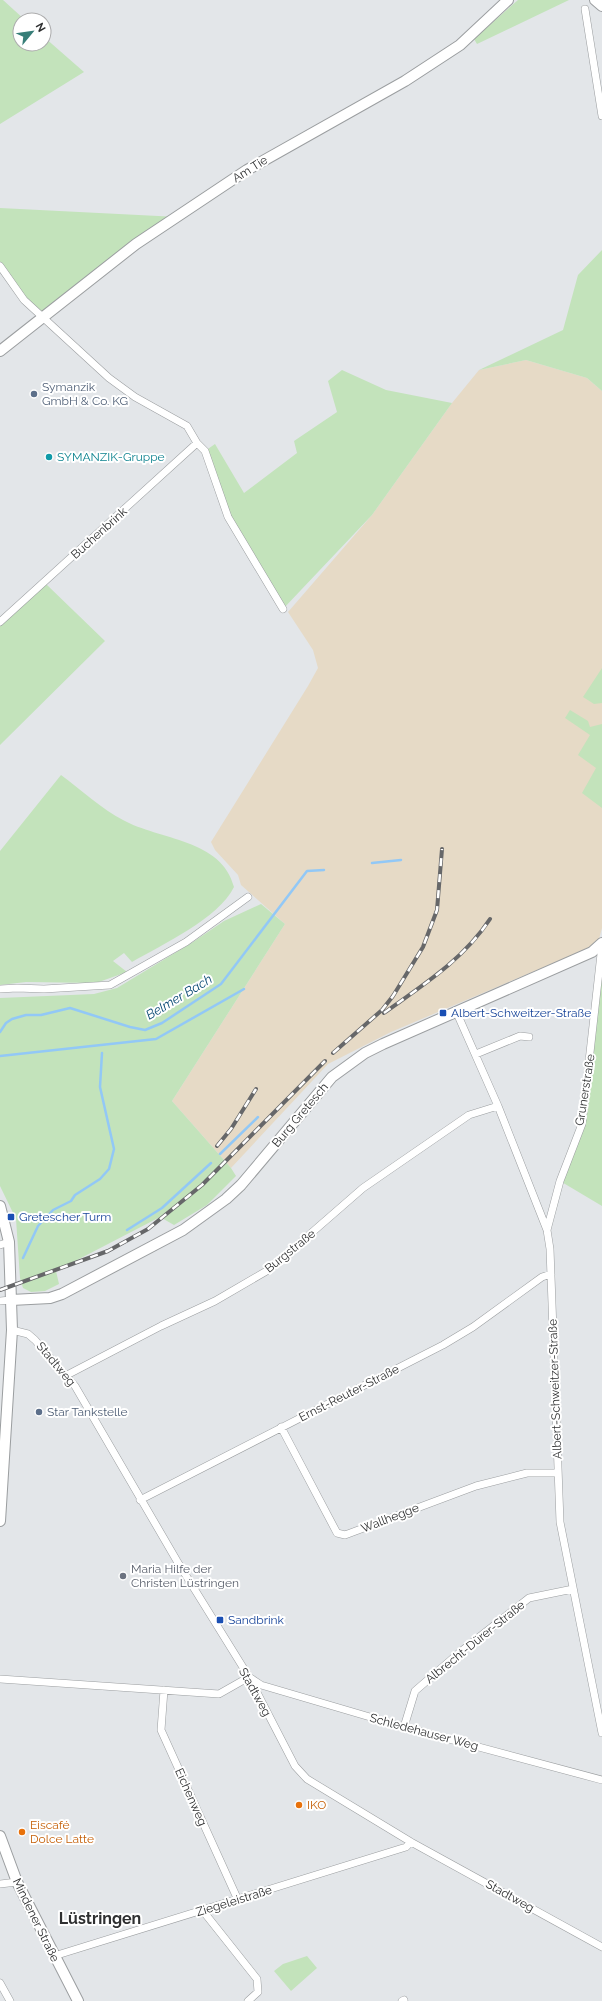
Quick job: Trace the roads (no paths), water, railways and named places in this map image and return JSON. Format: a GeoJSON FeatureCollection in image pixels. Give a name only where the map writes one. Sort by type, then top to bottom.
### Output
{"type":"FeatureCollection","features":[{"type":"Feature","properties":{"kind":"street","name":"Am Tie"},"geometry":{"type":"LineString","coordinates":[[0,351],[136,244],[247,170],[405,81],[460,45],[508,0]]}},
{"type":"Feature","properties":{"kind":"street"},"geometry":{"type":"LineString","coordinates":[[585,9],[602,116]]}},
{"type":"Feature","properties":{"kind":"street"},"geometry":{"type":"LineString","coordinates":[[0,266],[24,300],[110,378],[135,396],[187,426],[198,443],[205,450],[228,517],[283,609]]}},
{"type":"Feature","properties":{"kind":"street","name":"Buchenbrink"},"geometry":{"type":"LineString","coordinates":[[0,622],[198,443]]}},
{"type":"Feature","properties":{"kind":"street"},"geometry":{"type":"LineString","coordinates":[[0,989],[44,989],[110,985],[186,942],[248,897]]}},
{"type":"Feature","properties":{"kind":"street","name":"Burg Gretesch"},"geometry":{"type":"LineString","coordinates":[[12,1300],[50,1298],[62,1294],[183,1230],[215,1208],[241,1185],[332,1077],[339,1070],[365,1053],[456,1011],[592,952],[602,944]]}},
{"type":"Feature","properties":{"kind":"street","name":"Grunerstraße"},"geometry":{"type":"LineString","coordinates":[[547,1230],[560,1181],[582,1124],[596,1012],[602,944]]}},
{"type":"Feature","properties":{"kind":"street","name":"Albert-Schweitzer-Straße"},"geometry":{"type":"LineString","coordinates":[[456,1011],[498,1106],[547,1230],[551,1274],[560,1522],[602,1733]]}},
{"type":"Feature","properties":{"kind":"street"},"geometry":{"type":"LineString","coordinates":[[476,1054],[520,1036],[529,1037]]}},
{"type":"Feature","properties":{"kind":"street","name":"Burgstraße"},"geometry":{"type":"LineString","coordinates":[[67,1374],[161,1326],[215,1301],[270,1269],[363,1188],[469,1115],[498,1106]]}},
{"type":"Feature","properties":{"kind":"street"},"geometry":{"type":"LineString","coordinates":[[0,1206],[12,1300],[12,1330],[0,1521]]}},
{"type":"Feature","properties":{"kind":"street","name":"Ernst-Reuter-Straße"},"geometry":{"type":"LineString","coordinates":[[140,1500],[281,1426],[443,1345],[473,1327],[542,1277],[551,1274]]}},
{"type":"Feature","properties":{"kind":"street"},"geometry":{"type":"LineString","coordinates":[[0,1301],[12,1300]]}},
{"type":"Feature","properties":{"kind":"street","name":"Stadtweg"},"geometry":{"type":"LineString","coordinates":[[12,1330],[28,1334],[67,1374],[140,1500],[248,1677],[295,1766],[307,1779],[411,1842],[602,1947]]}},
{"type":"Feature","properties":{"kind":"street","name":"Wallhegge"},"geometry":{"type":"LineString","coordinates":[[281,1426],[338,1533],[345,1535],[476,1486],[527,1473],[558,1473]]}},
{"type":"Feature","properties":{"kind":"street","name":"Albrecht-Dürer-Straße"},"geometry":{"type":"LineString","coordinates":[[404,1727],[415,1691],[459,1654],[529,1598],[573,1589]]}},
{"type":"Feature","properties":{"kind":"street"},"geometry":{"type":"LineString","coordinates":[[0,1679],[219,1694],[248,1677]]}},
{"type":"Feature","properties":{"kind":"street","name":"Schledehauser Weg"},"geometry":{"type":"LineString","coordinates":[[248,1677],[261,1685],[404,1727],[602,1780]]}},
{"type":"Feature","properties":{"kind":"street","name":"Eichenweg"},"geometry":{"type":"LineString","coordinates":[[164,1690],[161,1730],[238,1900]]}},
{"type":"Feature","properties":{"kind":"street","name":"Mindener Straße"},"geometry":{"type":"LineString","coordinates":[[0,1836],[17,1882],[78,2001]]}},
{"type":"Feature","properties":{"kind":"street","name":"Ziegeleistraße"},"geometry":{"type":"LineString","coordinates":[[54,1956],[406,1847],[411,1842]]}},
{"type":"Feature","properties":{"kind":"street"},"geometry":{"type":"LineString","coordinates":[[0,1884],[17,1882]]}},
{"type":"Feature","properties":{"kind":"street"},"geometry":{"type":"LineString","coordinates":[[203,1911],[257,1979],[258,1992],[248,2001]]}},
{"type":"Feature","properties":{"kind":"street"},"geometry":{"type":"LineString","coordinates":[[0,1983],[10,2001]]}},
{"type":"Feature","properties":{"kind":"waterway","name":"Belmer Bach"},"geometry":{"type":"LineString","coordinates":[[372,863],[401,860]]}},
{"type":"Feature","properties":{"kind":"waterway","name":"Belmer Bach"},"geometry":{"type":"LineString","coordinates":[[0,1032],[6,1023],[12,1019],[26,1015],[41,1015],[70,1008],[130,1027],[145,1030],[162,1023],[221,984],[307,871],[324,870]]}},
{"type":"Feature","properties":{"kind":"waterway"},"geometry":{"type":"LineString","coordinates":[[0,1056],[156,1039],[244,989]]}},
{"type":"Feature","properties":{"kind":"waterway"},"geometry":{"type":"LineString","coordinates":[[23,1258],[38,1226],[53,1210],[71,1201],[75,1195],[100,1179],[109,1169],[114,1149],[100,1087],[102,1053]]}},
{"type":"Feature","properties":{"kind":"waterway"},"geometry":{"type":"LineString","coordinates":[[220,1154],[258,1117]]}},
{"type":"Feature","properties":{"kind":"waterway"},"geometry":{"type":"LineString","coordinates":[[127,1230],[162,1208],[211,1163]]}},
{"type":"Feature","properties":{"kind":"railway"},"geometry":{"type":"LineString","coordinates":[[333,1053],[382,1010],[393,996],[423,947],[437,910],[442,849]]}},
{"type":"Feature","properties":{"kind":"railway"},"geometry":{"type":"LineString","coordinates":[[384,1013],[442,971],[468,947],[490,919]]}},
{"type":"Feature","properties":{"kind":"railway"},"geometry":{"type":"LineString","coordinates":[[0,1290],[108,1251],[148,1229],[202,1185],[325,1061]]}},
{"type":"Feature","properties":{"kind":"railway"},"geometry":{"type":"LineString","coordinates":[[217,1146],[231,1129],[256,1089]]}},
{"type":"Feature","properties":{"kind":"place","name":"Symanzik GmbH & Co. KG"},"geometry":{"type":"Point","coordinates":[34,394]}},
{"type":"Feature","properties":{"kind":"place","name":"SYMANZIK-Gruppe"},"geometry":{"type":"Point","coordinates":[49,457]}},
{"type":"Feature","properties":{"kind":"place","name":"Albert-Schweitzer-Straße"},"geometry":{"type":"Point","coordinates":[443,1013]}},
{"type":"Feature","properties":{"kind":"place","name":"Gretescher Turm"},"geometry":{"type":"Point","coordinates":[11,1217]}},
{"type":"Feature","properties":{"kind":"place","name":"Star Tankstelle"},"geometry":{"type":"Point","coordinates":[39,1412]}},
{"type":"Feature","properties":{"kind":"place","name":"Maria Hilfe der Christen Lüstringen"},"geometry":{"type":"Point","coordinates":[123,1576]}},
{"type":"Feature","properties":{"kind":"place","name":"Sandbrink"},"geometry":{"type":"Point","coordinates":[220,1620]}},
{"type":"Feature","properties":{"kind":"place","name":"IKO"},"geometry":{"type":"Point","coordinates":[299,1805]}},
{"type":"Feature","properties":{"kind":"place","name":"Eiscafé Dolce Latte"},"geometry":{"type":"Point","coordinates":[22,1832]}},
{"type":"Feature","properties":{"kind":"district","name":"Lüstringen"},"geometry":{"type":"Point","coordinates":[100,1918]}}]}
